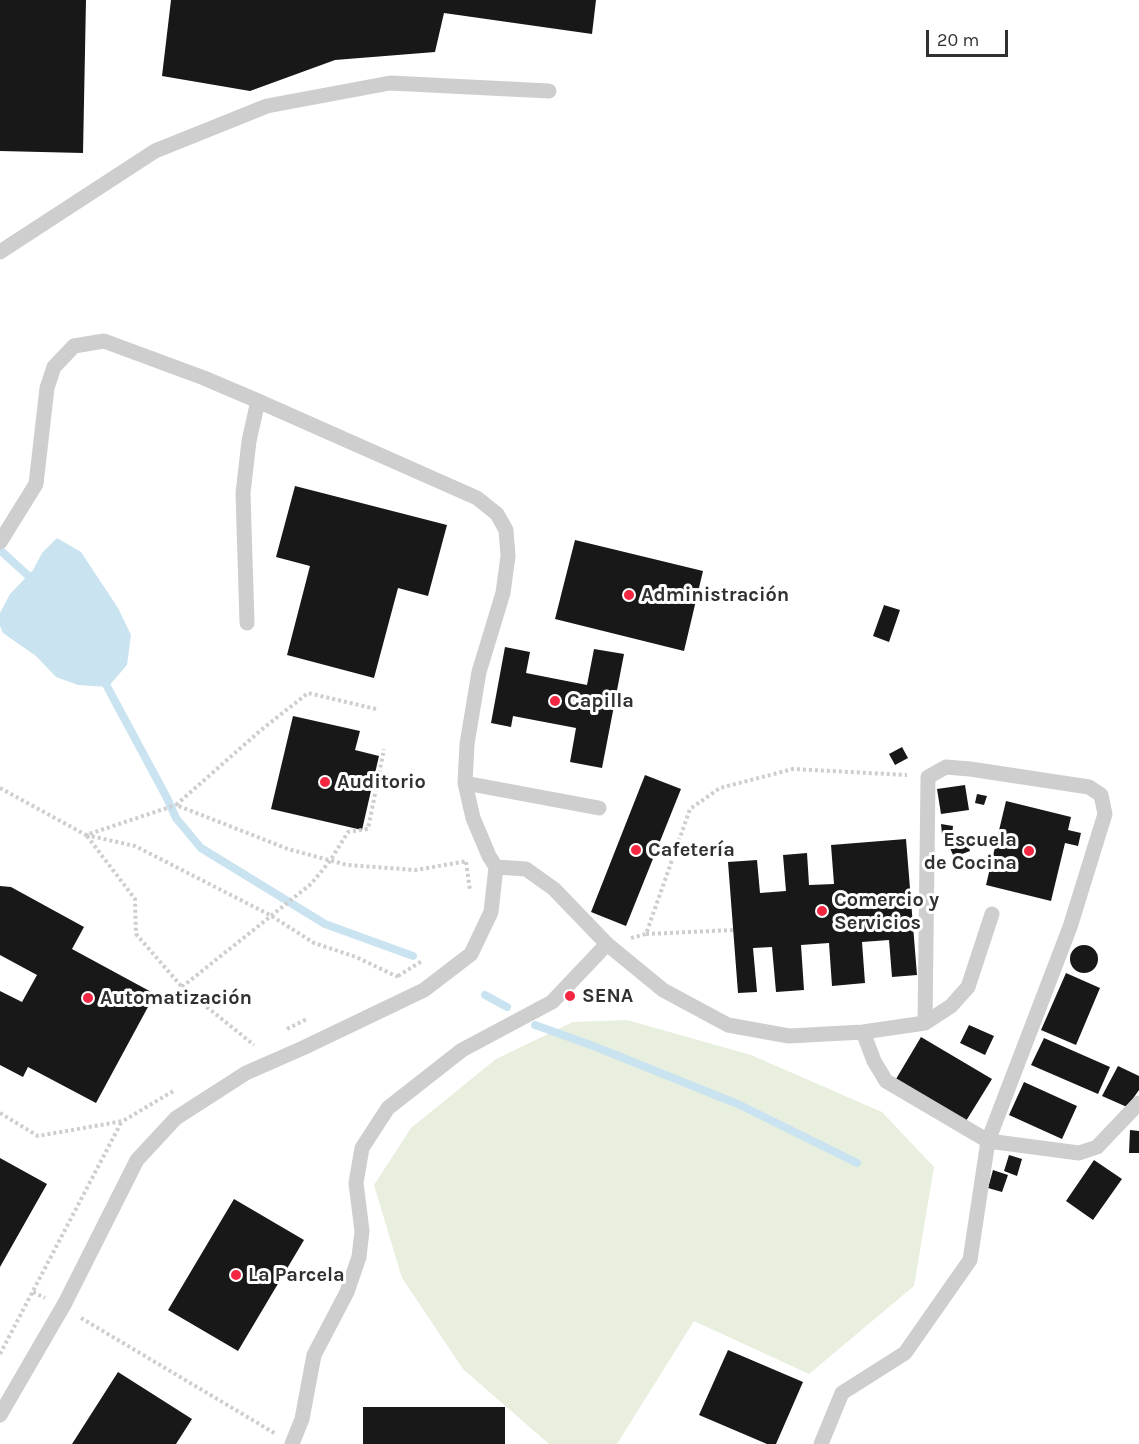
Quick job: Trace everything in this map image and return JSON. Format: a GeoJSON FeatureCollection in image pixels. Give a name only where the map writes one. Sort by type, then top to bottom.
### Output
{"type":"FeatureCollection","features":[{"type":"Feature","properties":{"kind":"lane"},"geometry":{"type":"LineString","coordinates":[[0,252],[155,151],[267,106],[390,83],[549,91]]}},
{"type":"Feature","properties":{"kind":"lane"},"geometry":{"type":"LineString","coordinates":[[0,542],[36,484],[47,388],[54,367],[74,346],[104,341],[204,378],[477,498],[497,514],[506,530],[508,556],[503,593],[480,672],[467,744],[465,783],[473,818],[493,861],[491,912],[471,954],[424,990],[246,1073],[176,1118],[137,1160],[63,1308],[0,1415]]}},
{"type":"Feature","properties":{"kind":"lane"},"geometry":{"type":"LineString","coordinates":[[247,622],[243,494],[249,441],[258,401]]}},
{"type":"Feature","properties":{"kind":"lane"},"geometry":{"type":"LineString","coordinates":[[821,1444],[842,1393],[905,1353],[970,1260],[988,1141],[1070,927],[1105,814],[1101,795],[1089,787],[970,768],[946,767],[928,777],[925,1023]]}},
{"type":"Feature","properties":{"kind":"lane"},"geometry":{"type":"LineString","coordinates":[[465,783],[599,808]]}},
{"type":"Feature","properties":{"kind":"lane"},"geometry":{"type":"LineString","coordinates":[[493,861],[526,869],[545,882],[607,944],[663,990],[728,1025],[789,1036],[864,1032],[925,1023],[951,1006],[968,987],[992,914]]}},
{"type":"Feature","properties":{"kind":"lane"},"geometry":{"type":"LineString","coordinates":[[292,1444],[302,1419],[314,1355],[347,1292],[358,1257],[362,1231],[356,1183],[362,1148],[368,1138],[387,1108],[462,1050],[552,1002],[607,944]]}},
{"type":"Feature","properties":{"kind":"lane"},"geometry":{"type":"LineString","coordinates":[[864,1032],[874,1061],[886,1081],[988,1141],[1078,1153],[1097,1146],[1139,1103]]}},
{"type":"Feature","properties":{"kind":"path"},"geometry":{"type":"LineString","coordinates":[[86,835],[176,805],[261,730],[308,693],[376,710]]}},
{"type":"Feature","properties":{"kind":"path"},"geometry":{"type":"LineString","coordinates":[[182,987],[311,884],[330,861],[348,832],[368,829],[384,748]]}},
{"type":"Feature","properties":{"kind":"path"},"geometry":{"type":"LineString","coordinates":[[646,933],[690,809],[720,789],[793,769],[928,777]]}},
{"type":"Feature","properties":{"kind":"path"},"geometry":{"type":"LineString","coordinates":[[0,788],[86,835],[135,846],[270,915],[314,943],[356,957],[424,990]]}},
{"type":"Feature","properties":{"kind":"path"},"geometry":{"type":"LineString","coordinates":[[176,805],[288,849],[347,865],[416,870],[466,861],[493,861]]}},
{"type":"Feature","properties":{"kind":"path"},"geometry":{"type":"LineString","coordinates":[[86,835],[135,899],[136,934],[182,987],[254,1045]]}},
{"type":"Feature","properties":{"kind":"path"},"geometry":{"type":"LineString","coordinates":[[466,861],[471,899]]}},
{"type":"Feature","properties":{"kind":"path"},"geometry":{"type":"LineString","coordinates":[[607,944],[646,933],[734,930]]}},
{"type":"Feature","properties":{"kind":"path"},"geometry":{"type":"LineString","coordinates":[[387,982],[423,961]]}},
{"type":"Feature","properties":{"kind":"path"},"geometry":{"type":"LineString","coordinates":[[285,1030],[315,1016]]}},
{"type":"Feature","properties":{"kind":"path"},"geometry":{"type":"LineString","coordinates":[[244,1050],[264,1040]]}},
{"type":"Feature","properties":{"kind":"path"},"geometry":{"type":"LineString","coordinates":[[0,1113],[38,1136],[123,1121],[183,1086]]}},
{"type":"Feature","properties":{"kind":"path"},"geometry":{"type":"LineString","coordinates":[[0,1354],[1,1348],[123,1121]]}},
{"type":"Feature","properties":{"kind":"path"},"geometry":{"type":"LineString","coordinates":[[33,1292],[292,1444]]}},
{"type":"Feature","properties":{"kind":"green space"},"geometry":{"type":"Polygon","coordinates":[[[627,1020],[751,1055],[882,1112],[934,1167],[914,1286],[809,1374],[694,1321],[617,1444],[549,1444],[463,1369],[402,1278],[374,1185],[411,1128],[496,1059],[573,1022],[627,1020]]]}},
{"type":"Feature","properties":{"kind":"water"},"geometry":{"type":"Polygon","coordinates":[[[57,538],[81,552],[118,608],[131,635],[127,665],[108,687],[78,685],[56,677],[36,656],[3,633],[0,626],[0,613],[10,594],[33,570],[42,553],[57,538]]]}},
{"type":"Feature","properties":{"kind":"building"},"geometry":{"type":"Polygon","coordinates":[[[0,0],[86,0],[83,153],[0,151],[0,0]]]}},
{"type":"Feature","properties":{"kind":"building"},"geometry":{"type":"Polygon","coordinates":[[[171,0],[596,0],[592,34],[444,13],[435,52],[335,60],[250,91],[162,76],[171,0]]]}},
{"type":"Feature","properties":{"kind":"building"},"geometry":{"type":"Polygon","coordinates":[[[295,486],[447,525],[428,596],[398,588],[374,678],[287,655],[310,566],[276,557],[295,486]]]}},
{"type":"Feature","properties":{"kind":"building","name":"Administración"},"geometry":{"type":"Polygon","coordinates":[[[575,540],[703,571],[684,651],[555,619],[575,540]]]}},
{"type":"Feature","properties":{"kind":"building"},"geometry":{"type":"Polygon","coordinates":[[[884,605],[900,610],[889,642],[873,636],[884,605]]]}},
{"type":"Feature","properties":{"kind":"building","name":"Capilla"},"geometry":{"type":"Polygon","coordinates":[[[505,647],[530,652],[526,673],[587,685],[594,649],[624,654],[602,768],[570,762],[576,728],[513,716],[511,727],[491,723],[505,647]]]}},
{"type":"Feature","properties":{"kind":"building","name":"Auditorio"},"geometry":{"type":"Polygon","coordinates":[[[293,716],[360,731],[355,750],[379,756],[362,830],[271,809],[293,716]]]}},
{"type":"Feature","properties":{"kind":"building"},"geometry":{"type":"Polygon","coordinates":[[[902,747],[908,758],[895,765],[889,754],[902,747]]]}},
{"type":"Feature","properties":{"kind":"building","name":"Cafetería"},"geometry":{"type":"Polygon","coordinates":[[[645,775],[681,789],[626,926],[591,912],[645,775]]]}},
{"type":"Feature","properties":{"kind":"building"},"geometry":{"type":"Polygon","coordinates":[[[965,785],[969,810],[941,814],[937,789],[965,785]]]}},
{"type":"Feature","properties":{"kind":"building"},"geometry":{"type":"Polygon","coordinates":[[[977,794],[987,796],[984,805],[975,803],[977,794]]]}},
{"type":"Feature","properties":{"kind":"building","name":"Escuela de Cocina"},"geometry":{"type":"Polygon","coordinates":[[[1006,801],[1071,817],[1068,830],[1081,833],[1078,846],[1065,843],[1051,901],[986,885],[1006,801]]]}},
{"type":"Feature","properties":{"kind":"building"},"geometry":{"type":"Polygon","coordinates":[[[941,824],[953,826],[952,836],[942,834],[941,824]]]}},
{"type":"Feature","properties":{"kind":"building","name":"Comercio y Servicios"},"geometry":{"type":"Polygon","coordinates":[[[906,839],[917,975],[892,977],[889,940],[862,942],[865,983],[832,986],[829,943],[801,945],[804,990],[776,992],[772,947],[753,948],[757,992],[738,993],[728,862],[757,860],[760,893],[786,891],[783,855],[807,853],[809,885],[834,884],[831,845],[906,839]]]}},
{"type":"Feature","properties":{"kind":"building"},"geometry":{"type":"Polygon","coordinates":[[[967,840],[970,851],[954,857],[949,846],[967,840]]]}},
{"type":"Feature","properties":{"kind":"building","name":"Automatización"},"geometry":{"type":"Polygon","coordinates":[[[0,886],[11,887],[84,927],[72,949],[155,994],[96,1103],[28,1067],[23,1077],[0,1065],[0,991],[22,1002],[37,975],[0,955],[0,886]]]}},
{"type":"Feature","properties":{"kind":"building"},"geometry":{"type":"Polygon","coordinates":[[[1084,945],[1094,949],[1098,959],[1094,969],[1084,973],[1074,969],[1070,959],[1074,949],[1084,945]]]}},
{"type":"Feature","properties":{"kind":"building"},"geometry":{"type":"Polygon","coordinates":[[[1066,973],[1100,988],[1076,1045],[1041,1030],[1066,973]]]}},
{"type":"Feature","properties":{"kind":"building"},"geometry":{"type":"Polygon","coordinates":[[[969,1025],[994,1036],[985,1055],[960,1043],[969,1025]]]}},
{"type":"Feature","properties":{"kind":"building"},"geometry":{"type":"Polygon","coordinates":[[[921,1037],[992,1079],[966,1121],[896,1079],[921,1037]]]}},
{"type":"Feature","properties":{"kind":"building"},"geometry":{"type":"Polygon","coordinates":[[[1044,1038],[1110,1067],[1098,1094],[1031,1065],[1044,1038]]]}},
{"type":"Feature","properties":{"kind":"building"},"geometry":{"type":"Polygon","coordinates":[[[1118,1066],[1139,1076],[1139,1090],[1127,1107],[1102,1096],[1118,1066]]]}},
{"type":"Feature","properties":{"kind":"building"},"geometry":{"type":"Polygon","coordinates":[[[1024,1082],[1077,1106],[1062,1139],[1009,1115],[1024,1082]]]}},
{"type":"Feature","properties":{"kind":"building"},"geometry":{"type":"Polygon","coordinates":[[[1130,1130],[1139,1131],[1139,1153],[1129,1153],[1130,1130]]]}},
{"type":"Feature","properties":{"kind":"building"},"geometry":{"type":"Polygon","coordinates":[[[1009,1155],[1022,1159],[1017,1176],[1004,1171],[1009,1155]]]}},
{"type":"Feature","properties":{"kind":"building"},"geometry":{"type":"Polygon","coordinates":[[[0,1158],[47,1184],[0,1267],[0,1158]]]}},
{"type":"Feature","properties":{"kind":"building"},"geometry":{"type":"Polygon","coordinates":[[[1094,1160],[1122,1179],[1093,1220],[1066,1201],[1094,1160]]]}},
{"type":"Feature","properties":{"kind":"building"},"geometry":{"type":"Polygon","coordinates":[[[993,1170],[1008,1175],[1002,1192],[988,1188],[993,1170]]]}},
{"type":"Feature","properties":{"kind":"building","name":"La Parcela"},"geometry":{"type":"Polygon","coordinates":[[[234,1199],[304,1240],[238,1351],[168,1310],[234,1199]]]}},
{"type":"Feature","properties":{"kind":"building"},"geometry":{"type":"Polygon","coordinates":[[[728,1350],[803,1382],[776,1444],[767,1444],[699,1415],[728,1350]]]}},
{"type":"Feature","properties":{"kind":"building"},"geometry":{"type":"Polygon","coordinates":[[[118,1372],[192,1419],[176,1444],[72,1444],[118,1372]]]}},
{"type":"Feature","properties":{"kind":"building"},"geometry":{"type":"Polygon","coordinates":[[[363,1407],[505,1407],[505,1444],[363,1444],[363,1407]]]}},
{"type":"Feature","properties":{"kind":"waterway"},"geometry":{"type":"LineString","coordinates":[[0,550],[34,581]]}},
{"type":"Feature","properties":{"kind":"waterway"},"geometry":{"type":"LineString","coordinates":[[102,677],[176,818],[201,848],[325,924],[413,956]]}},
{"type":"Feature","properties":{"kind":"waterway"},"geometry":{"type":"LineString","coordinates":[[485,995],[507,1007]]}},
{"type":"Feature","properties":{"kind":"waterway"},"geometry":{"type":"LineString","coordinates":[[535,1025],[740,1105],[857,1163]]}},
{"type":"Feature","properties":{"kind":"place","name":"Administración"},"geometry":{"type":"Point","coordinates":[629,595]}},
{"type":"Feature","properties":{"kind":"place","name":"Capilla"},"geometry":{"type":"Point","coordinates":[555,701]}},
{"type":"Feature","properties":{"kind":"place","name":"Auditorio"},"geometry":{"type":"Point","coordinates":[325,782]}},
{"type":"Feature","properties":{"kind":"place","name":"Cafetería"},"geometry":{"type":"Point","coordinates":[636,850]}},
{"type":"Feature","properties":{"kind":"place","name":"Escuela de Cocina"},"geometry":{"type":"Point","coordinates":[1029,851]}},
{"type":"Feature","properties":{"kind":"place","name":"Comercio y Servicios"},"geometry":{"type":"Point","coordinates":[822,911]}},
{"type":"Feature","properties":{"kind":"place","name":"SENA"},"geometry":{"type":"Point","coordinates":[570,996]}},
{"type":"Feature","properties":{"kind":"place","name":"Automatización"},"geometry":{"type":"Point","coordinates":[88,998]}},
{"type":"Feature","properties":{"kind":"place","name":"La Parcela"},"geometry":{"type":"Point","coordinates":[236,1275]}}]}
